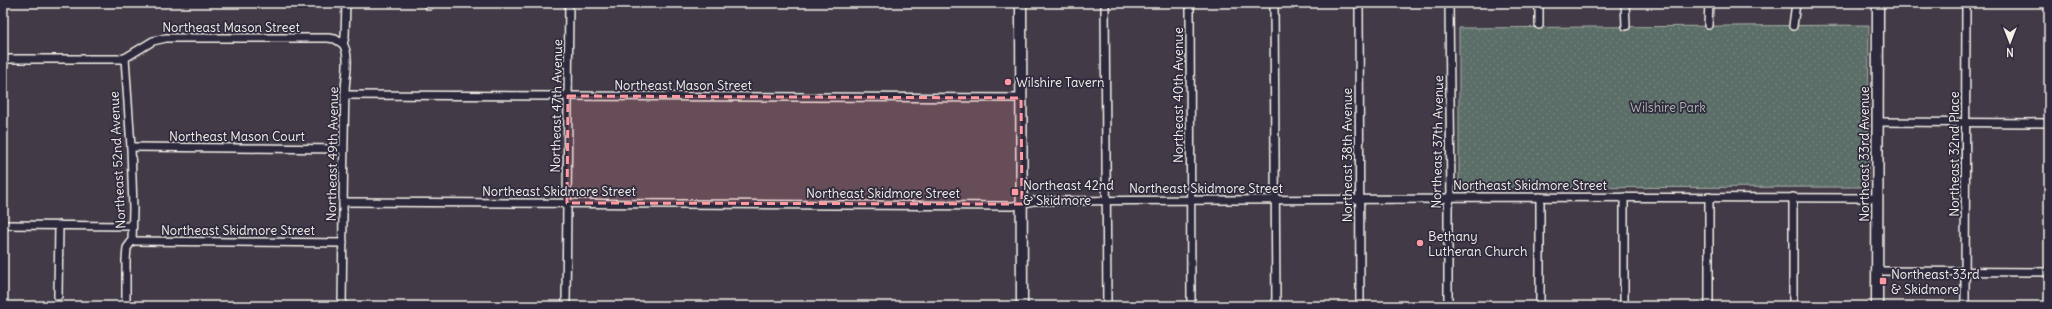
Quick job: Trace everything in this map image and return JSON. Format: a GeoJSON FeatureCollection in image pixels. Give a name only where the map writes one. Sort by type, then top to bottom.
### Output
{"type":"FeatureCollection","features":[{"type":"Feature","properties":{"kind":"main road"},"geometry":{"type":"LineString","coordinates":[[1021,3],[1022,306]]}},
{"type":"Feature","properties":{"kind":"main road","name":"Northeast 33rd Avenue"},"geometry":{"type":"LineString","coordinates":[[1877,306],[1878,3]]}},
{"type":"Feature","properties":{"kind":"street","name":"Northeast 49th Avenue"},"geometry":{"type":"LineString","coordinates":[[342,306],[343,149],[347,60],[347,53],[343,44],[345,37],[346,3]]}},
{"type":"Feature","properties":{"kind":"street","name":"Northeast 47th Avenue"},"geometry":{"type":"LineString","coordinates":[[566,306],[569,3]]}},
{"type":"Feature","properties":{"kind":"street"},"geometry":{"type":"LineString","coordinates":[[1105,3],[1107,306]]}},
{"type":"Feature","properties":{"kind":"street","name":"Northeast 40th Avenue"},"geometry":{"type":"LineString","coordinates":[[1190,3],[1191,306]]}},
{"type":"Feature","properties":{"kind":"street"},"geometry":{"type":"LineString","coordinates":[[1274,3],[1276,306]]}},
{"type":"Feature","properties":{"kind":"street","name":"Northeast 38th Avenue"},"geometry":{"type":"LineString","coordinates":[[1358,3],[1360,306]]}},
{"type":"Feature","properties":{"kind":"street","name":"Northeast 37th Avenue"},"geometry":{"type":"LineString","coordinates":[[1448,306],[1448,206],[1451,197],[1449,3]]}},
{"type":"Feature","properties":{"kind":"street"},"geometry":{"type":"LineString","coordinates":[[1539,3],[1539,25]]}},
{"type":"Feature","properties":{"kind":"street"},"geometry":{"type":"LineString","coordinates":[[1625,3],[1626,26]]}},
{"type":"Feature","properties":{"kind":"street"},"geometry":{"type":"LineString","coordinates":[[1708,3],[1708,25]]}},
{"type":"Feature","properties":{"kind":"street"},"geometry":{"type":"LineString","coordinates":[[1793,26],[1796,3]]}},
{"type":"Feature","properties":{"kind":"street","name":"Northeast 32nd Place"},"geometry":{"type":"LineString","coordinates":[[1965,306],[1966,3]]}},
{"type":"Feature","properties":{"kind":"street","name":"Northeast Mason Street"},"geometry":{"type":"LineString","coordinates":[[125,58],[153,41],[166,38],[328,38],[335,39],[343,44]]}},
{"type":"Feature","properties":{"kind":"street"},"geometry":{"type":"LineString","coordinates":[[3,58],[125,58]]}},
{"type":"Feature","properties":{"kind":"street","name":"Northeast 52nd Avenue"},"geometry":{"type":"LineString","coordinates":[[125,58],[131,147],[132,226],[132,241],[128,248],[127,254],[126,306]]}},
{"type":"Feature","properties":{"kind":"street","name":"Northeast Mason Street"},"geometry":{"type":"LineString","coordinates":[[345,95],[1021,98]]}},
{"type":"Feature","properties":{"kind":"street"},"geometry":{"type":"LineString","coordinates":[[1878,122],[2049,123]]}},
{"type":"Feature","properties":{"kind":"street","name":"Northeast Mason Court"},"geometry":{"type":"LineString","coordinates":[[131,147],[343,149]]}},
{"type":"Feature","properties":{"kind":"street","name":"Northeast Skidmore Street"},"geometry":{"type":"LineString","coordinates":[[343,202],[998,206],[1022,204],[1034,201],[1106,200],[1360,199],[1451,197],[1877,198]]}},
{"type":"Feature","properties":{"kind":"street"},"geometry":{"type":"LineString","coordinates":[[1540,197],[1540,306]]}},
{"type":"Feature","properties":{"kind":"street"},"geometry":{"type":"LineString","coordinates":[[1624,197],[1624,306]]}},
{"type":"Feature","properties":{"kind":"street"},"geometry":{"type":"LineString","coordinates":[[1709,197],[1709,306]]}},
{"type":"Feature","properties":{"kind":"street"},"geometry":{"type":"LineString","coordinates":[[1793,197],[1793,306]]}},
{"type":"Feature","properties":{"kind":"street"},"geometry":{"type":"LineString","coordinates":[[3,225],[132,226]]}},
{"type":"Feature","properties":{"kind":"street"},"geometry":{"type":"LineString","coordinates":[[58,225],[58,296]]}},
{"type":"Feature","properties":{"kind":"street","name":"Northeast Skidmore Street"},"geometry":{"type":"LineString","coordinates":[[132,241],[343,243]]}},
{"type":"Feature","properties":{"kind":"street"},"geometry":{"type":"LineString","coordinates":[[1878,271],[2049,272]]}},
{"type":"Feature","properties":{"kind":"highlighted area"},"geometry":{"type":"Polygon","coordinates":[[[568,96],[1021,98],[1022,204],[567,203],[568,96]]]}},
{"type":"Feature","properties":{"kind":"green space","name":"Wilshire Park"},"geometry":{"type":"Polygon","coordinates":[[[1869,25],[1868,187],[1459,188],[1459,28],[1869,25]]]}},
{"type":"Feature","properties":{"kind":"place","name":"Wilshire Tavern"},"geometry":{"type":"Point","coordinates":[1008,82]}},
{"type":"Feature","properties":{"kind":"place","name":"Northeast 42nd & Skidmore"},"geometry":{"type":"Point","coordinates":[1015,192]}},
{"type":"Feature","properties":{"kind":"place","name":"Bethany Lutheran Church"},"geometry":{"type":"Point","coordinates":[1420,243]}},
{"type":"Feature","properties":{"kind":"place","name":"Northeast 33rd & Skidmore"},"geometry":{"type":"Point","coordinates":[1883,281]}}]}
